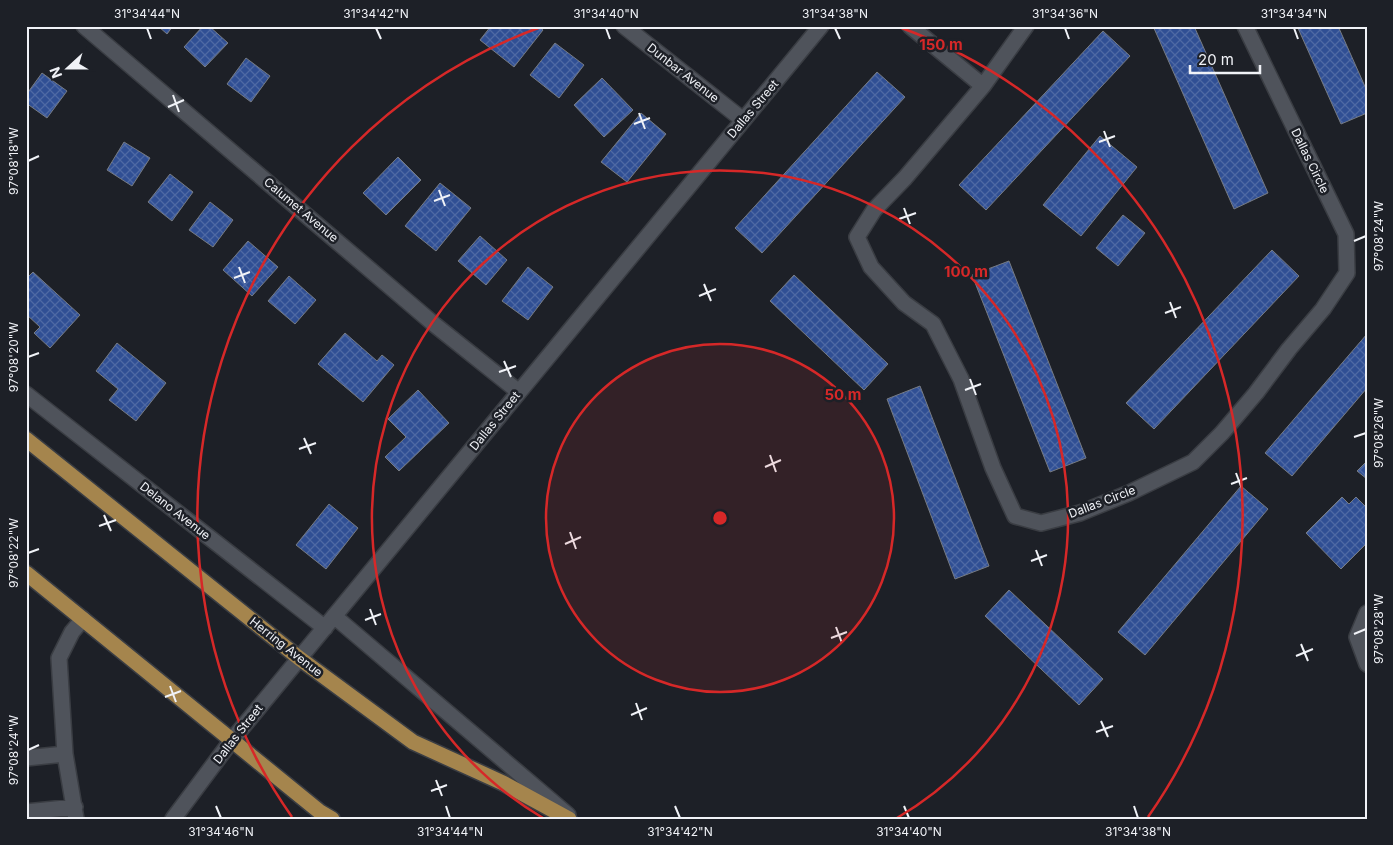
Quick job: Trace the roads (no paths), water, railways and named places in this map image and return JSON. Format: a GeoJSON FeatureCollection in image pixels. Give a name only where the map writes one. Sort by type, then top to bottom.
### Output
{"type":"FeatureCollection","features":[{"type":"Feature","properties":{"kind":"main road","name":"Herring Avenue"},"geometry":{"type":"LineString","coordinates":[[26,439],[299,658],[413,742],[503,783],[571,819]]}},
{"type":"Feature","properties":{"kind":"main road"},"geometry":{"type":"LineString","coordinates":[[26,573],[320,812],[332,819]]}},
{"type":"Feature","properties":{"kind":"street","name":"Calumet Avenue"},"geometry":{"type":"LineString","coordinates":[[84,26],[435,325],[519,392]]}},
{"type":"Feature","properties":{"kind":"street","name":"Dunbar Avenue"},"geometry":{"type":"LineString","coordinates":[[624,26],[743,120]]}},
{"type":"Feature","properties":{"kind":"street","name":"Dallas Street"},"geometry":{"type":"LineString","coordinates":[[173,819],[232,740],[820,26]]}},
{"type":"Feature","properties":{"kind":"street"},"geometry":{"type":"LineString","coordinates":[[910,26],[983,86]]}},
{"type":"Feature","properties":{"kind":"street","name":"Dallas Circle"},"geometry":{"type":"LineString","coordinates":[[1026,26],[983,86],[905,178],[874,210],[858,237],[871,266],[904,302],[934,324],[961,379],[993,468],[1015,516],[1041,523],[1080,513],[1129,493],[1193,462],[1222,433],[1256,394],[1289,349],[1323,309],[1347,273],[1346,234],[1245,26]]}},
{"type":"Feature","properties":{"kind":"street","name":"Delano Avenue"},"geometry":{"type":"LineString","coordinates":[[26,394],[330,622],[571,819]]}},
{"type":"Feature","properties":{"kind":"street"},"geometry":{"type":"LineString","coordinates":[[1367,613],[1357,637],[1367,664]]}},
{"type":"Feature","properties":{"kind":"street"},"geometry":{"type":"LineString","coordinates":[[26,812],[76,813],[66,754],[59,658],[72,632],[83,619]]}},
{"type":"Feature","properties":{"kind":"street"},"geometry":{"type":"LineString","coordinates":[[26,758],[66,754]]}}]}
